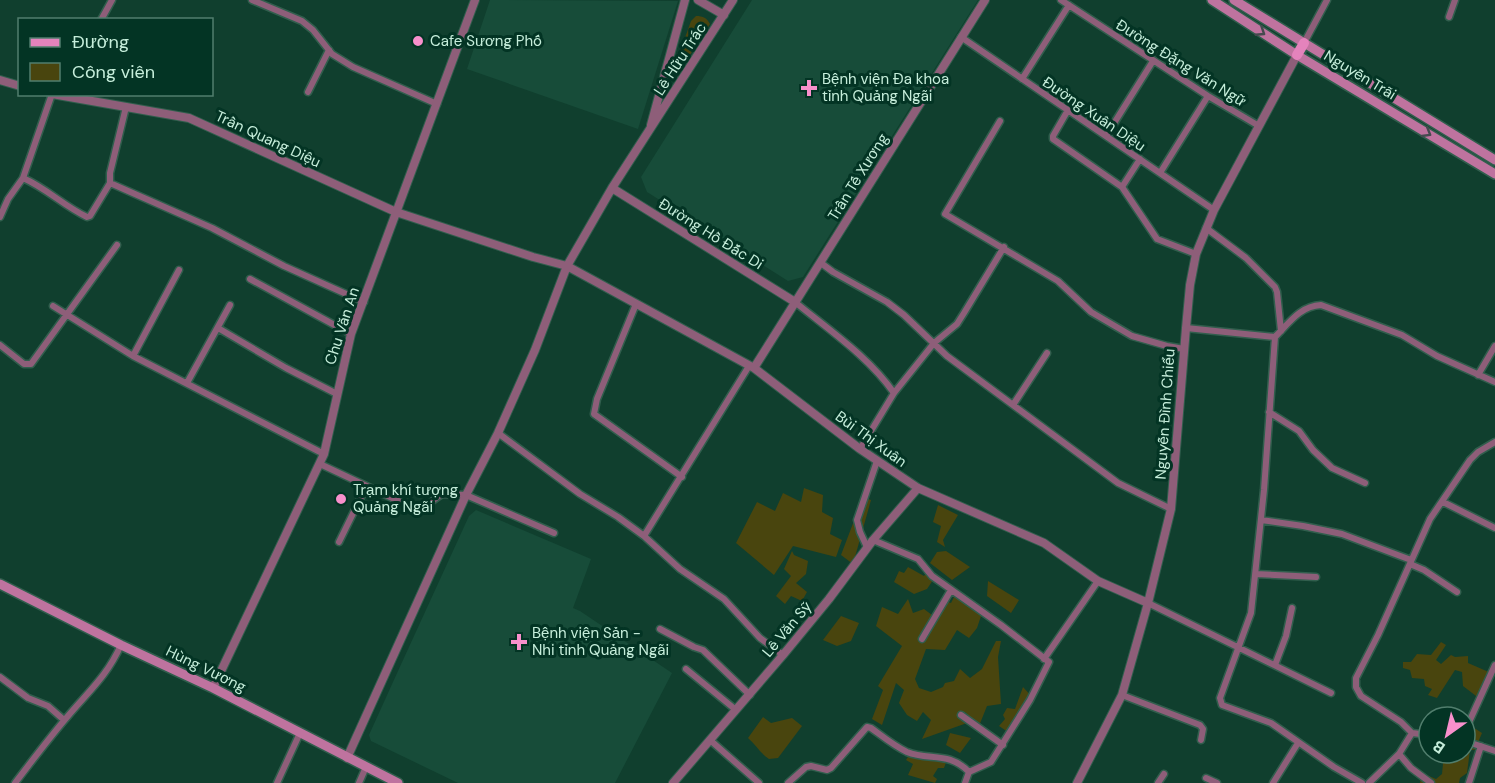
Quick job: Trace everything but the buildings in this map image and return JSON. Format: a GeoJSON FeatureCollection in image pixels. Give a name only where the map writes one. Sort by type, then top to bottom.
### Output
{"type":"FeatureCollection","features":[{"type":"Feature","properties":{"kind":"main road","name":"Nguyễn Trãi"},"geometry":{"type":"LineString","coordinates":[[1212,0],[1297,55],[1495,174]]}},
{"type":"Feature","properties":{"kind":"main road","name":"Nguyễn Trãi"},"geometry":{"type":"LineString","coordinates":[[1234,0],[1495,160]]}},
{"type":"Feature","properties":{"kind":"main road"},"geometry":{"type":"LineString","coordinates":[[1297,55],[1304,43]]}},
{"type":"Feature","properties":{"kind":"main road","name":"Hùng Vương"},"geometry":{"type":"LineString","coordinates":[[0,585],[213,688],[398,783]]}},
{"type":"Feature","properties":{"kind":"street"},"geometry":{"type":"LineString","coordinates":[[102,18],[112,0]]}},
{"type":"Feature","properties":{"kind":"street"},"geometry":{"type":"LineString","coordinates":[[252,0],[302,21],[313,30],[329,50],[353,67],[436,104]]}},
{"type":"Feature","properties":{"kind":"street","name":"Chu Văn An"},"geometry":{"type":"LineString","coordinates":[[213,688],[324,454],[351,334],[475,0]]}},
{"type":"Feature","properties":{"kind":"street","name":"Lê Hữu Trác"},"geometry":{"type":"LineString","coordinates":[[649,132],[685,0]]}},
{"type":"Feature","properties":{"kind":"street"},"geometry":{"type":"LineString","coordinates":[[698,0],[724,15]]}},
{"type":"Feature","properties":{"kind":"street","name":"Lê Hữu Trác"},"geometry":{"type":"LineString","coordinates":[[347,758],[466,495],[498,433],[535,350],[567,266],[612,188],[733,0]]}},
{"type":"Feature","properties":{"kind":"street","name":"Trần Tế Xương"},"geometry":{"type":"LineString","coordinates":[[751,367],[821,263],[985,0]]}},
{"type":"Feature","properties":{"kind":"street","name":"Đường Đặng Văn Ngữ"},"geometry":{"type":"LineString","coordinates":[[1061,0],[1153,61],[1259,126]]}},
{"type":"Feature","properties":{"kind":"street"},"geometry":{"type":"LineString","coordinates":[[1304,43],[1327,0]]}},
{"type":"Feature","properties":{"kind":"street"},"geometry":{"type":"LineString","coordinates":[[1449,17],[1455,0]]}},
{"type":"Feature","properties":{"kind":"street"},"geometry":{"type":"LineString","coordinates":[[1022,79],[1069,5]]}},
{"type":"Feature","properties":{"kind":"street","name":"Đường Xuân Diệu"},"geometry":{"type":"LineString","coordinates":[[961,37],[1214,210]]}},
{"type":"Feature","properties":{"kind":"street"},"geometry":{"type":"LineString","coordinates":[[308,92],[329,50]]}},
{"type":"Feature","properties":{"kind":"street","name":"Nguyễn Đình Chiểu"},"geometry":{"type":"LineString","coordinates":[[1077,783],[1122,695],[1171,509],[1190,285],[1196,254],[1214,210],[1297,55]]}},
{"type":"Feature","properties":{"kind":"street"},"geometry":{"type":"LineString","coordinates":[[1106,136],[1153,61]]}},
{"type":"Feature","properties":{"kind":"street"},"geometry":{"type":"LineString","coordinates":[[0,80],[18,85]]}},
{"type":"Feature","properties":{"kind":"street"},"geometry":{"type":"LineString","coordinates":[[0,217],[8,199],[22,178],[51,96]]}},
{"type":"Feature","properties":{"kind":"street","name":"Trần Quang Diệu"},"geometry":{"type":"LineString","coordinates":[[68,96],[189,118],[396,212]]}},
{"type":"Feature","properties":{"kind":"street"},"geometry":{"type":"LineString","coordinates":[[1160,173],[1208,96]]}},
{"type":"Feature","properties":{"kind":"street"},"geometry":{"type":"LineString","coordinates":[[22,178],[71,210],[87,217],[90,216],[110,183],[110,173],[126,107]]}},
{"type":"Feature","properties":{"kind":"street"},"geometry":{"type":"LineString","coordinates":[[1068,110],[1053,140],[1122,187],[1157,239],[1196,254]]}},
{"type":"Feature","properties":{"kind":"street"},"geometry":{"type":"LineString","coordinates":[[1000,121],[945,214],[1058,281],[1091,312],[1132,336],[1184,349]]}},
{"type":"Feature","properties":{"kind":"street"},"geometry":{"type":"LineString","coordinates":[[1122,187],[1140,159]]}},
{"type":"Feature","properties":{"kind":"street"},"geometry":{"type":"LineString","coordinates":[[110,183],[202,223],[284,266],[364,302]]}},
{"type":"Feature","properties":{"kind":"street","name":"Đường Hồ Đắc Di"},"geometry":{"type":"LineString","coordinates":[[612,188],[795,302]]}},
{"type":"Feature","properties":{"kind":"street","name":"Bùi Thị Xuân"},"geometry":{"type":"LineString","coordinates":[[396,212],[532,257],[567,266],[751,367],[860,449],[918,488],[1044,543],[1098,581],[1148,603],[1331,693]]}},
{"type":"Feature","properties":{"kind":"street"},"geometry":{"type":"LineString","coordinates":[[1206,228],[1246,258],[1275,287],[1281,331]]}},
{"type":"Feature","properties":{"kind":"street"},"geometry":{"type":"LineString","coordinates":[[0,345],[24,364],[31,364],[117,245]]}},
{"type":"Feature","properties":{"kind":"street"},"geometry":{"type":"LineString","coordinates":[[860,449],[894,393],[934,343],[957,324],[1004,248]]}},
{"type":"Feature","properties":{"kind":"street"},"geometry":{"type":"LineString","coordinates":[[821,263],[887,302],[962,368],[1118,483],[1171,509]]}},
{"type":"Feature","properties":{"kind":"street"},"geometry":{"type":"LineString","coordinates":[[133,356],[180,270]]}},
{"type":"Feature","properties":{"kind":"street"},"geometry":{"type":"LineString","coordinates":[[250,279],[351,334]]}},
{"type":"Feature","properties":{"kind":"street"},"geometry":{"type":"LineString","coordinates":[[795,302],[877,372],[894,393]]}},
{"type":"Feature","properties":{"kind":"street"},"geometry":{"type":"LineString","coordinates":[[636,304],[597,399],[594,414],[682,477]]}},
{"type":"Feature","properties":{"kind":"street"},"geometry":{"type":"LineString","coordinates":[[187,383],[230,305]]}},
{"type":"Feature","properties":{"kind":"street"},"geometry":{"type":"LineString","coordinates":[[1362,783],[1298,743],[1271,723],[1222,705],[1220,698],[1251,614],[1261,520],[1275,337],[1300,311],[1310,306],[1321,305],[1402,335],[1437,356],[1495,382]]}},
{"type":"Feature","properties":{"kind":"street"},"geometry":{"type":"LineString","coordinates":[[53,306],[133,356],[324,454]]}},
{"type":"Feature","properties":{"kind":"street"},"geometry":{"type":"LineString","coordinates":[[218,328],[337,394]]}},
{"type":"Feature","properties":{"kind":"street"},"geometry":{"type":"LineString","coordinates":[[1186,328],[1275,337]]}},
{"type":"Feature","properties":{"kind":"street"},"geometry":{"type":"LineString","coordinates":[[1478,375],[1495,346]]}},
{"type":"Feature","properties":{"kind":"street"},"geometry":{"type":"LineString","coordinates":[[1013,405],[1047,353]]}},
{"type":"Feature","properties":{"kind":"street"},"geometry":{"type":"LineString","coordinates":[[644,536],[751,367]]}},
{"type":"Feature","properties":{"kind":"street"},"geometry":{"type":"LineString","coordinates":[[1269,412],[1299,431],[1313,450],[1332,468],[1365,483]]}},
{"type":"Feature","properties":{"kind":"street"},"geometry":{"type":"LineString","coordinates":[[498,433],[580,494],[644,536],[680,569],[724,600],[760,638],[783,655]]}},
{"type":"Feature","properties":{"kind":"street"},"geometry":{"type":"LineString","coordinates":[[1417,734],[1413,733],[1401,722],[1361,696],[1356,687],[1356,678],[1378,635],[1430,519],[1470,460],[1478,452],[1495,442]]}},
{"type":"Feature","properties":{"kind":"street"},"geometry":{"type":"LineString","coordinates":[[867,547],[857,520],[877,461]]}},
{"type":"Feature","properties":{"kind":"street"},"geometry":{"type":"LineString","coordinates":[[320,464],[366,487],[417,507],[429,505],[442,494],[466,495],[554,533]]}},
{"type":"Feature","properties":{"kind":"street"},"geometry":{"type":"LineString","coordinates":[[339,542],[366,487]]}},
{"type":"Feature","properties":{"kind":"street","name":"Lê Văn Sỹ"},"geometry":{"type":"LineString","coordinates":[[673,783],[750,695],[829,599],[867,547],[918,488]]}},
{"type":"Feature","properties":{"kind":"street"},"geometry":{"type":"LineString","coordinates":[[1443,502],[1495,528]]}},
{"type":"Feature","properties":{"kind":"street"},"geometry":{"type":"LineString","coordinates":[[1261,520],[1342,534],[1410,562],[1457,592]]}},
{"type":"Feature","properties":{"kind":"street"},"geometry":{"type":"LineString","coordinates":[[873,540],[913,556],[932,576],[1049,662],[1003,745],[991,762],[969,772],[965,783]]}},
{"type":"Feature","properties":{"kind":"street"},"geometry":{"type":"LineString","coordinates":[[1256,574],[1316,577]]}},
{"type":"Feature","properties":{"kind":"street"},"geometry":{"type":"LineString","coordinates":[[1044,658],[1098,581]]}},
{"type":"Feature","properties":{"kind":"street"},"geometry":{"type":"LineString","coordinates":[[922,639],[951,590]]}},
{"type":"Feature","properties":{"kind":"street"},"geometry":{"type":"LineString","coordinates":[[1275,665],[1286,636],[1292,608]]}},
{"type":"Feature","properties":{"kind":"street"},"geometry":{"type":"LineString","coordinates":[[660,628],[703,650],[750,695]]}},
{"type":"Feature","properties":{"kind":"street"},"geometry":{"type":"LineString","coordinates":[[15,783],[64,720],[101,680],[121,645]]}},
{"type":"Feature","properties":{"kind":"street"},"geometry":{"type":"LineString","coordinates":[[1477,705],[1495,665]]}},
{"type":"Feature","properties":{"kind":"street"},"geometry":{"type":"LineString","coordinates":[[686,669],[735,710]]}},
{"type":"Feature","properties":{"kind":"street"},"geometry":{"type":"LineString","coordinates":[[0,677],[27,698],[48,706],[64,720]]}},
{"type":"Feature","properties":{"kind":"street"},"geometry":{"type":"LineString","coordinates":[[1122,695],[1200,725],[1203,729],[1201,740]]}},
{"type":"Feature","properties":{"kind":"street"},"geometry":{"type":"LineString","coordinates":[[961,715],[1003,745]]}},
{"type":"Feature","properties":{"kind":"street"},"geometry":{"type":"LineString","coordinates":[[788,783],[806,767],[827,770],[831,768],[867,727],[907,752],[948,758],[969,772]]}},
{"type":"Feature","properties":{"kind":"street"},"geometry":{"type":"LineString","coordinates":[[277,783],[300,733]]}},
{"type":"Feature","properties":{"kind":"street"},"geometry":{"type":"LineString","coordinates":[[1369,783],[1399,754],[1413,733]]}},
{"type":"Feature","properties":{"kind":"street"},"geometry":{"type":"LineString","coordinates":[[710,740],[759,783]]}},
{"type":"Feature","properties":{"kind":"street"},"geometry":{"type":"LineString","coordinates":[[1273,783],[1298,743]]}},
{"type":"Feature","properties":{"kind":"street"},"geometry":{"type":"LineString","coordinates":[[1477,745],[1495,751]]}},
{"type":"Feature","properties":{"kind":"street"},"geometry":{"type":"LineString","coordinates":[[1469,783],[1481,746]]}},
{"type":"Feature","properties":{"kind":"street"},"geometry":{"type":"LineString","coordinates":[[1399,754],[1411,768],[1431,783]]}},
{"type":"Feature","properties":{"kind":"street"},"geometry":{"type":"LineString","coordinates":[[360,783],[366,767]]}},
{"type":"Feature","properties":{"kind":"street"},"geometry":{"type":"LineString","coordinates":[[1158,783],[1164,774]]}},
{"type":"Feature","properties":{"kind":"street"},"geometry":{"type":"LineString","coordinates":[[1206,778],[1216,783]]}},
{"type":"Feature","properties":{"kind":"shaded area"},"geometry":{"type":"Polygon","coordinates":[[[490,0],[678,1],[638,129],[467,69],[490,0]]]}},
{"type":"Feature","properties":{"kind":"shaded area","name":"Bệnh viện Đa khoa tỉnh Quảng Ngãi"},"geometry":{"type":"Polygon","coordinates":[[[752,0],[978,0],[803,277],[788,281],[647,192],[641,177],[752,0]]]}},
{"type":"Feature","properties":{"kind":"shaded area","name":"Bệnh viện Sản - Nhi tỉnh Quảng Ngãi"},"geometry":{"type":"Polygon","coordinates":[[[476,510],[591,559],[573,608],[672,673],[615,783],[458,783],[371,741],[369,735],[398,671],[469,516],[476,510]]]}},
{"type":"Feature","properties":{"kind":"green space"},"geometry":{"type":"Polygon","coordinates":[[[696,16],[708,20],[710,24],[686,61],[682,61],[678,57],[691,21],[696,16]]]}},
{"type":"Feature","properties":{"kind":"green space"},"geometry":{"type":"Polygon","coordinates":[[[804,488],[823,495],[822,512],[833,518],[830,534],[842,540],[836,557],[793,546],[774,575],[736,543],[757,502],[775,511],[783,493],[801,502],[804,488]]]}},
{"type":"Feature","properties":{"kind":"green space"},"geometry":{"type":"Polygon","coordinates":[[[863,497],[871,500],[853,564],[841,555],[863,497]]]}},
{"type":"Feature","properties":{"kind":"green space"},"geometry":{"type":"Polygon","coordinates":[[[938,505],[958,515],[943,540],[945,547],[937,542],[941,526],[933,522],[938,505]]]}},
{"type":"Feature","properties":{"kind":"green space"},"geometry":{"type":"Polygon","coordinates":[[[792,551],[794,555],[808,561],[806,574],[796,583],[807,592],[802,601],[791,596],[785,604],[776,596],[791,576],[784,569],[792,551]]]}},
{"type":"Feature","properties":{"kind":"green space"},"geometry":{"type":"Polygon","coordinates":[[[946,551],[970,567],[952,580],[930,563],[937,552],[946,551]]]}},
{"type":"Feature","properties":{"kind":"green space"},"geometry":{"type":"Polygon","coordinates":[[[908,567],[924,576],[928,570],[935,577],[927,589],[914,594],[894,582],[899,571],[904,573],[908,567]]]}},
{"type":"Feature","properties":{"kind":"green space"},"geometry":{"type":"Polygon","coordinates":[[[988,581],[1019,600],[1011,613],[987,596],[988,581]]]}},
{"type":"Feature","properties":{"kind":"green space"},"geometry":{"type":"Polygon","coordinates":[[[956,593],[983,610],[977,628],[969,638],[957,630],[945,650],[926,649],[915,679],[919,688],[931,692],[943,687],[945,683],[954,681],[960,669],[970,678],[982,669],[996,641],[1001,641],[998,657],[1001,704],[987,706],[979,726],[965,712],[961,716],[967,723],[922,739],[931,720],[923,712],[917,721],[907,715],[899,703],[904,690],[896,683],[882,725],[872,719],[883,690],[878,686],[902,646],[876,626],[882,607],[898,614],[908,599],[913,613],[924,609],[932,615],[944,600],[951,603],[956,593]]]}},
{"type":"Feature","properties":{"kind":"green space"},"geometry":{"type":"Polygon","coordinates":[[[841,616],[859,623],[851,641],[837,646],[823,640],[841,616]]]}},
{"type":"Feature","properties":{"kind":"green space"},"geometry":{"type":"Polygon","coordinates":[[[1441,642],[1446,645],[1436,660],[1441,664],[1451,655],[1468,656],[1468,663],[1491,673],[1480,699],[1463,686],[1462,672],[1455,670],[1437,698],[1428,695],[1432,689],[1425,686],[1424,679],[1412,678],[1410,670],[1403,668],[1403,662],[1411,662],[1417,654],[1431,655],[1441,642]]]}},
{"type":"Feature","properties":{"kind":"green space"},"geometry":{"type":"Polygon","coordinates":[[[1023,687],[1033,698],[1011,734],[999,726],[1005,719],[1003,715],[1007,708],[1015,709],[1023,687]]]}},
{"type":"Feature","properties":{"kind":"green space"},"geometry":{"type":"Polygon","coordinates":[[[763,717],[771,723],[792,718],[802,726],[778,758],[769,759],[748,738],[763,717]]]}},
{"type":"Feature","properties":{"kind":"green space"},"geometry":{"type":"Polygon","coordinates":[[[1477,730],[1482,733],[1479,740],[1483,749],[1477,749],[1477,730]]]}},
{"type":"Feature","properties":{"kind":"green space"},"geometry":{"type":"Polygon","coordinates":[[[950,733],[971,738],[960,753],[946,745],[950,733]]]}},
{"type":"Feature","properties":{"kind":"green space"},"geometry":{"type":"Polygon","coordinates":[[[911,752],[948,757],[944,768],[938,768],[933,776],[937,779],[935,783],[908,775],[913,764],[906,760],[911,752]]]}},
{"type":"Feature","properties":{"kind":"green space"},"geometry":{"type":"Polygon","coordinates":[[[1443,765],[1468,765],[1467,773],[1460,778],[1459,783],[1420,783],[1422,773],[1436,779],[1442,774],[1443,765]]]}},
{"type":"Feature","properties":{"kind":"place","name":"Cafe Sương Phố"},"geometry":{"type":"Point","coordinates":[418,41]}},
{"type":"Feature","properties":{"kind":"place","name":"Bệnh viện Đa khoa tỉnh Quảng Ngãi"},"geometry":{"type":"Point","coordinates":[809,88]}},
{"type":"Feature","properties":{"kind":"place","name":"Trạm khí tượng Quảng Ngãi"},"geometry":{"type":"Point","coordinates":[341,499]}},
{"type":"Feature","properties":{"kind":"place","name":"Bệnh viện Sản - Nhi tỉnh Quảng Ngãi"},"geometry":{"type":"Point","coordinates":[519,642]}}]}
